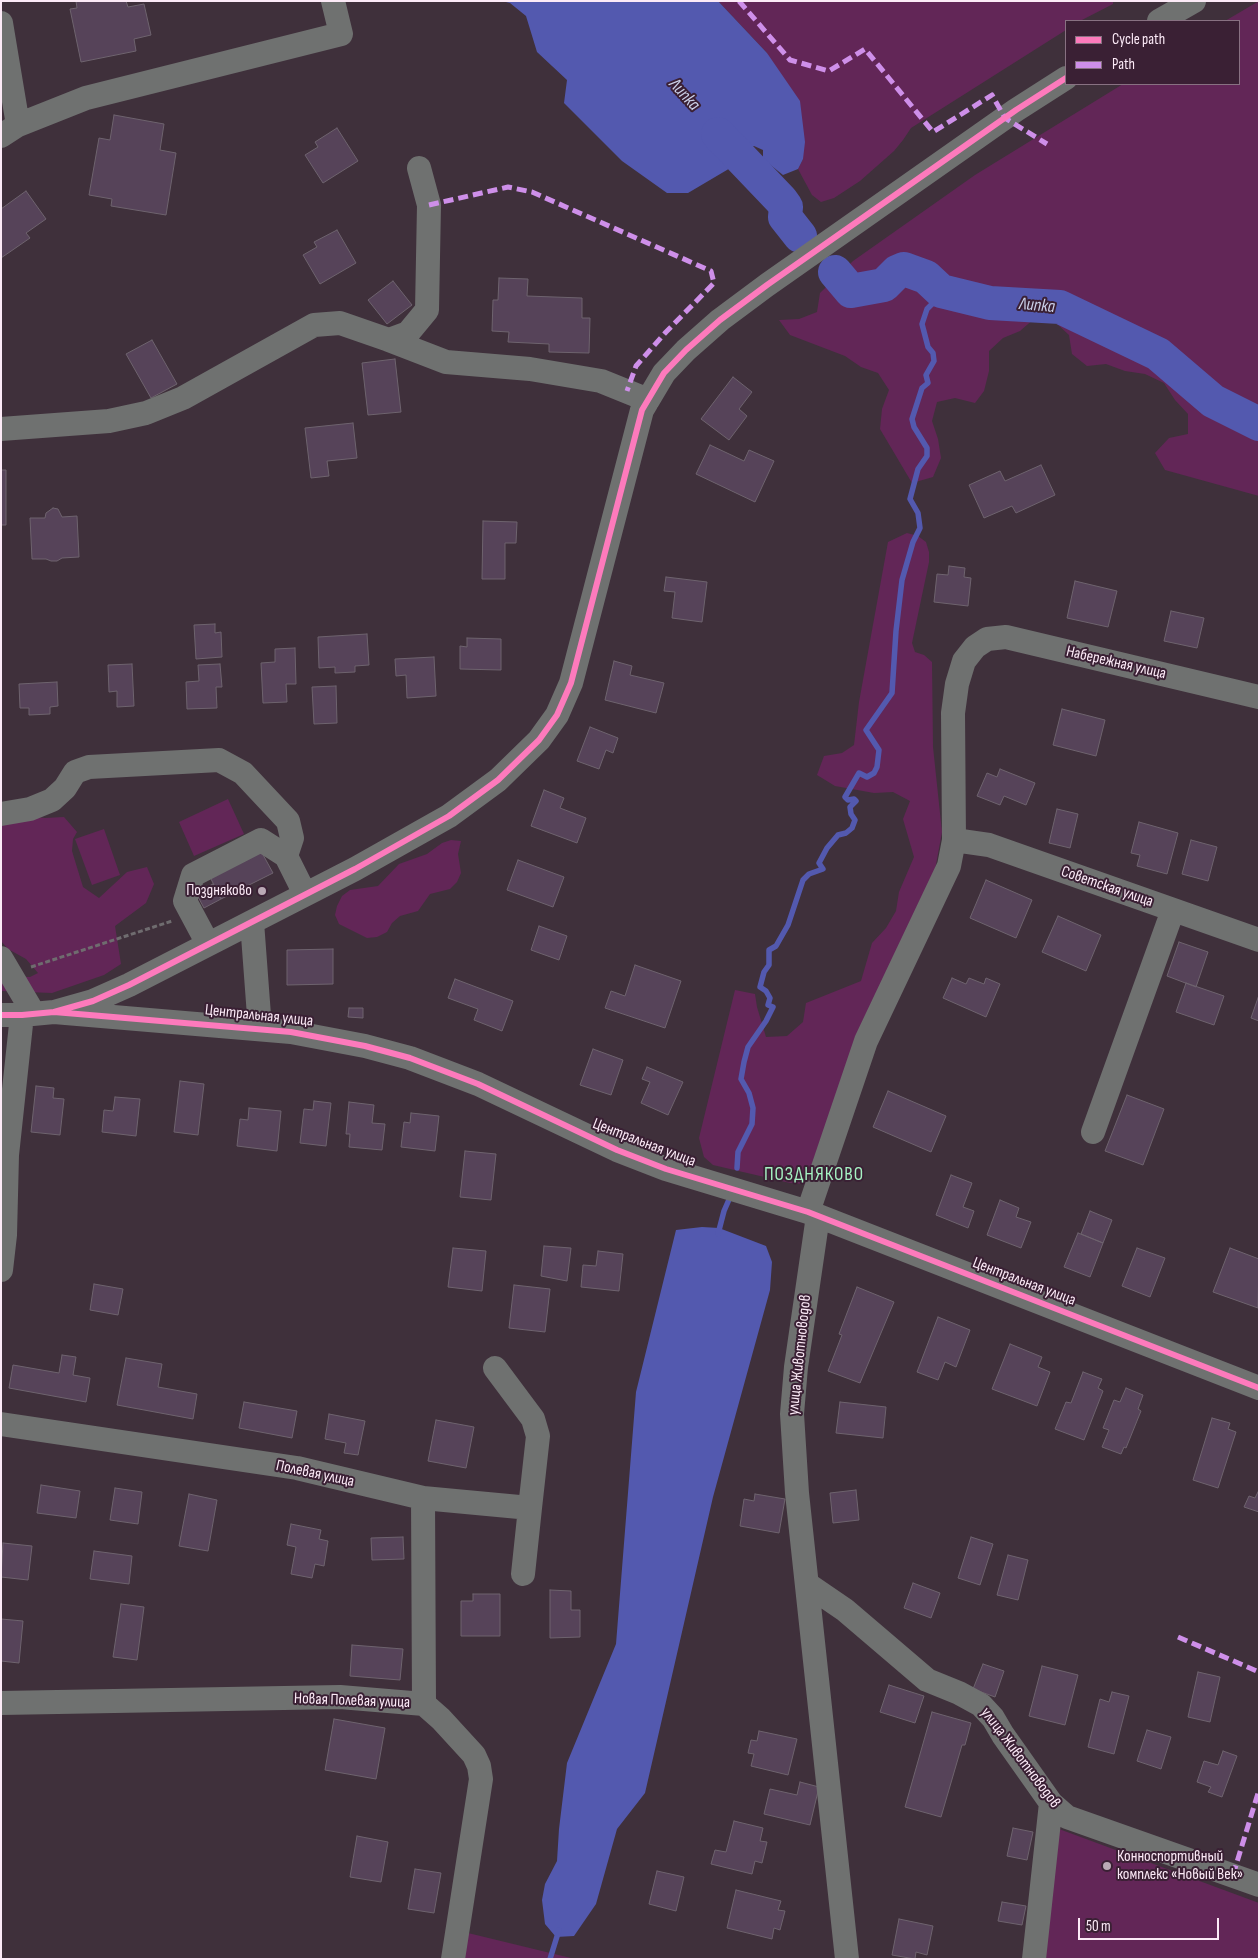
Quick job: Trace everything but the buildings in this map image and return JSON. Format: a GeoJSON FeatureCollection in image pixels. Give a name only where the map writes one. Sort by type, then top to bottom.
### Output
{"type":"FeatureCollection","features":[{"type":"Feature","properties":{"kind":"street"},"geometry":{"type":"LineString","coordinates":[[1,23],[10,130],[86,98],[341,34],[333,1]]}},
{"type":"Feature","properties":{"kind":"street"},"geometry":{"type":"LineString","coordinates":[[1161,20],[1194,1]]}},
{"type":"Feature","properties":{"kind":"street"},"geometry":{"type":"LineString","coordinates":[[28,1014],[102,997],[355,869],[449,816],[498,780],[539,740],[557,715],[570,683],[642,410],[664,373],[686,350],[720,320],[1010,114],[1065,79]]}},
{"type":"Feature","properties":{"kind":"street"},"geometry":{"type":"LineString","coordinates":[[389,340],[408,333],[427,310],[429,205],[419,168]]}},
{"type":"Feature","properties":{"kind":"street"},"geometry":{"type":"LineString","coordinates":[[1,429],[109,421],[146,413],[183,398],[314,325],[340,323],[446,362],[530,369],[601,381],[648,400]]}},
{"type":"Feature","properties":{"kind":"street","name":"Набережная улица"},"geometry":{"type":"LineString","coordinates":[[975,647],[987,638],[1006,637],[1259,697]]}},
{"type":"Feature","properties":{"kind":"street","name":"улица Животноводов"},"geometry":{"type":"LineString","coordinates":[[847,1959],[797,1493],[792,1414],[796,1367],[813,1214],[866,1041],[949,866],[954,840],[953,713],[957,684],[964,660],[975,647]]}},
{"type":"Feature","properties":{"kind":"street"},"geometry":{"type":"LineString","coordinates":[[1,814],[30,809],[52,800],[66,788],[75,772],[89,767],[219,760],[243,773],[288,821],[292,838],[286,856]]}},
{"type":"Feature","properties":{"kind":"street"},"geometry":{"type":"LineString","coordinates":[[208,944],[185,901],[193,875],[260,840],[286,856],[305,894]]}},
{"type":"Feature","properties":{"kind":"street","name":"Советская улица"},"geometry":{"type":"LineString","coordinates":[[954,840],[988,845],[1259,940]]}},
{"type":"Feature","properties":{"kind":"street"},"geometry":{"type":"LineString","coordinates":[[1093,1132],[1173,910]]}},
{"type":"Feature","properties":{"kind":"street"},"geometry":{"type":"LineString","coordinates":[[252,922],[260,1029]]}},
{"type":"Feature","properties":{"kind":"street"},"geometry":{"type":"LineString","coordinates":[[1,1270],[5,1235],[7,1155],[28,1014],[6,966]]}},
{"type":"Feature","properties":{"kind":"street","name":"Центральная улица"},"geometry":{"type":"LineString","coordinates":[[28,1014],[260,1029],[314,1035],[410,1058],[478,1084],[617,1150],[666,1169],[813,1214],[1259,1388]]}},
{"type":"Feature","properties":{"kind":"street"},"geometry":{"type":"LineString","coordinates":[[495,1368],[533,1419],[538,1436],[523,1574]]}},
{"type":"Feature","properties":{"kind":"street","name":"Полевая улица"},"geometry":{"type":"LineString","coordinates":[[1,1424],[297,1468],[423,1498],[530,1508]]}},
{"type":"Feature","properties":{"kind":"street"},"geometry":{"type":"LineString","coordinates":[[423,1498],[424,1704]]}},
{"type":"Feature","properties":{"kind":"street","name":"улица Животноводов"},"geometry":{"type":"LineString","coordinates":[[807,1584],[845,1610],[927,1680],[981,1705],[993,1718],[1051,1803],[1067,1817],[1259,1885]]}},
{"type":"Feature","properties":{"kind":"street","name":"Новая Полевая улица"},"geometry":{"type":"LineString","coordinates":[[1,1703],[340,1697],[424,1704],[441,1719],[474,1755],[479,1766],[481,1779],[453,1959]]}},
{"type":"Feature","properties":{"kind":"street"},"geometry":{"type":"LineString","coordinates":[[1034,1959],[1051,1803]]}},
{"type":"Feature","properties":{"kind":"path"},"geometry":{"type":"LineString","coordinates":[[6,966],[192,914]]}},
{"type":"Feature","properties":{"kind":"shaded area"},"geometry":{"type":"Polygon","coordinates":[[[718,1],[1113,1],[1113,4],[1082,20],[1065,20],[1065,31],[911,128],[894,151],[860,181],[834,198],[821,202],[812,195],[798,169],[803,159],[767,53],[718,1]]]}},
{"type":"Feature","properties":{"kind":"shaded area"},"geometry":{"type":"Polygon","coordinates":[[[1259,1],[1259,496],[1165,470],[1155,453],[1169,438],[1188,434],[1188,414],[1175,400],[1164,383],[1145,374],[1125,371],[1106,364],[1087,366],[1072,354],[1069,335],[1055,322],[1035,318],[1020,331],[1003,338],[989,351],[989,371],[984,391],[975,403],[955,398],[937,402],[932,421],[938,439],[941,458],[933,477],[912,483],[880,429],[882,409],[889,390],[878,373],[861,367],[845,356],[790,335],[779,320],[799,319],[817,312],[820,293],[853,261],[975,175],[1121,85],[1240,85],[1240,20],[1227,20],[1259,1]]]}},
{"type":"Feature","properties":{"kind":"shaded area"},"geometry":{"type":"Polygon","coordinates":[[[907,533],[918,536],[926,542],[929,552],[929,562],[912,643],[915,652],[924,655],[932,662],[933,747],[942,832],[935,870],[856,1040],[805,1184],[790,1183],[713,1165],[704,1157],[699,1138],[735,990],[755,994],[766,1037],[787,1036],[803,1022],[806,1003],[861,981],[872,943],[886,928],[896,911],[899,892],[914,857],[903,819],[910,801],[893,792],[874,793],[835,786],[817,775],[824,756],[842,753],[854,745],[859,702],[888,542],[907,533]]]}},
{"type":"Feature","properties":{"kind":"shaded area"},"geometry":{"type":"Polygon","coordinates":[[[228,799],[244,834],[194,856],[179,822],[228,799]]]}},
{"type":"Feature","properties":{"kind":"shaded area"},"geometry":{"type":"Polygon","coordinates":[[[27,816],[45,818],[64,817],[77,832],[73,839],[72,851],[83,887],[99,898],[127,872],[147,867],[154,884],[146,903],[115,926],[121,964],[104,975],[52,993],[1,991],[1,976],[30,977],[38,973],[26,959],[8,949],[1,941],[1,824],[27,816]]]}},
{"type":"Feature","properties":{"kind":"shaded area"},"geometry":{"type":"Polygon","coordinates":[[[104,829],[120,875],[92,885],[75,839],[104,829]]]}},
{"type":"Feature","properties":{"kind":"shaded area"},"geometry":{"type":"Polygon","coordinates":[[[451,840],[461,841],[458,854],[461,873],[457,882],[450,889],[430,894],[418,911],[400,916],[392,923],[387,932],[377,937],[367,938],[339,924],[335,915],[337,906],[342,896],[350,890],[378,886],[399,864],[427,854],[442,843],[451,840]]]}},
{"type":"Feature","properties":{"kind":"shaded area","name":"Конноспортивный комплекс «Новый Век»"},"geometry":{"type":"Polygon","coordinates":[[[1059,1829],[1259,1903],[1259,1959],[1045,1959],[1059,1829]]]}},
{"type":"Feature","properties":{"kind":"shaded area"},"geometry":{"type":"Polygon","coordinates":[[[468,1933],[575,1959],[462,1959],[468,1933]]]}},
{"type":"Feature","properties":{"kind":"water"},"geometry":{"type":"Polygon","coordinates":[[[502,1],[718,1],[767,53],[800,101],[805,142],[803,159],[798,169],[783,175],[763,159],[763,150],[754,146],[745,149],[751,162],[748,167],[739,169],[732,167],[688,193],[667,193],[622,161],[564,103],[567,80],[537,52],[526,16],[510,3],[502,1]]]}},
{"type":"Feature","properties":{"kind":"water"},"geometry":{"type":"Polygon","coordinates":[[[702,1227],[719,1228],[766,1246],[772,1262],[770,1290],[713,1497],[645,1793],[617,1829],[596,1904],[574,1936],[556,1937],[545,1924],[542,1900],[545,1884],[557,1861],[567,1763],[616,1644],[636,1392],[676,1230],[702,1227]]]}},
{"type":"Feature","properties":{"kind":"waterway","name":"Липка"},"geometry":{"type":"LineString","coordinates":[[718,134],[781,200],[786,207],[785,217],[800,236]]}},
{"type":"Feature","properties":{"kind":"waterway","name":"Липка"},"geometry":{"type":"LineString","coordinates":[[835,272],[851,291],[884,285],[897,272],[904,269],[926,277],[941,291],[990,303],[1060,307],[1158,354],[1213,401],[1259,424]]}},
{"type":"Feature","properties":{"kind":"waterway"},"geometry":{"type":"LineString","coordinates":[[737,1168],[738,1152],[752,1124],[753,1108],[749,1093],[741,1079],[744,1062],[748,1047],[773,1007],[768,1005],[770,998],[766,991],[760,987],[764,972],[769,965],[769,950],[776,946],[788,925],[803,880],[809,874],[823,869],[819,863],[827,848],[838,835],[846,833],[852,828],[855,820],[851,814],[850,807],[856,801],[854,799],[848,800],[845,797],[859,773],[867,777],[874,773],[877,767],[879,750],[866,730],[892,693],[902,580],[913,542],[920,528],[918,513],[910,499],[918,469],[927,456],[927,448],[914,427],[912,419],[922,388],[928,383],[926,375],[934,361],[933,353],[928,347],[922,324],[927,309],[938,298],[941,291]]}},
{"type":"Feature","properties":{"kind":"waterway"},"geometry":{"type":"LineString","coordinates":[[718,1234],[724,1211],[731,1195]]}},
{"type":"Feature","properties":{"kind":"waterway"},"geometry":{"type":"LineString","coordinates":[[550,1959],[559,1930]]}},
{"type":"Feature","properties":{"kind":"marked path"},"geometry":{"type":"LineString","coordinates":[[739,1],[790,60],[829,71],[865,49],[933,132],[992,95],[1005,118],[1047,144]]}},
{"type":"Feature","properties":{"kind":"marked path"},"geometry":{"type":"LineString","coordinates":[[429,205],[508,187],[532,192],[711,271],[714,283],[636,366],[627,391]]}},
{"type":"Feature","properties":{"kind":"marked path"},"geometry":{"type":"LineString","coordinates":[[1178,1637],[1259,1672]]}},
{"type":"Feature","properties":{"kind":"marked path"},"geometry":{"type":"LineString","coordinates":[[1233,1875],[1259,1790]]}},
{"type":"Feature","properties":{"kind":"cycle path"},"geometry":{"type":"LineString","coordinates":[[54,1012],[93,1001],[129,985],[355,869],[449,816],[498,780],[539,740],[557,715],[571,683],[642,410],[664,373],[686,350],[720,320],[767,285],[1016,110],[1065,79]]}},
{"type":"Feature","properties":{"kind":"cycle path"},"geometry":{"type":"LineString","coordinates":[[1,1015],[54,1012],[291,1032],[365,1046],[410,1058],[478,1084],[617,1150],[666,1169],[808,1212],[1259,1388]]}},
{"type":"Feature","properties":{"kind":"place","name":"Поздняково"},"geometry":{"type":"Point","coordinates":[262,891]}},
{"type":"Feature","properties":{"kind":"place","name":"Конноспортивный комплекс «Новый Век»"},"geometry":{"type":"Point","coordinates":[1107,1866]}},
{"type":"Feature","properties":{"kind":"district","name":"ПОЗДНЯКОВО"},"geometry":{"type":"Point","coordinates":[814,1175]}}]}
